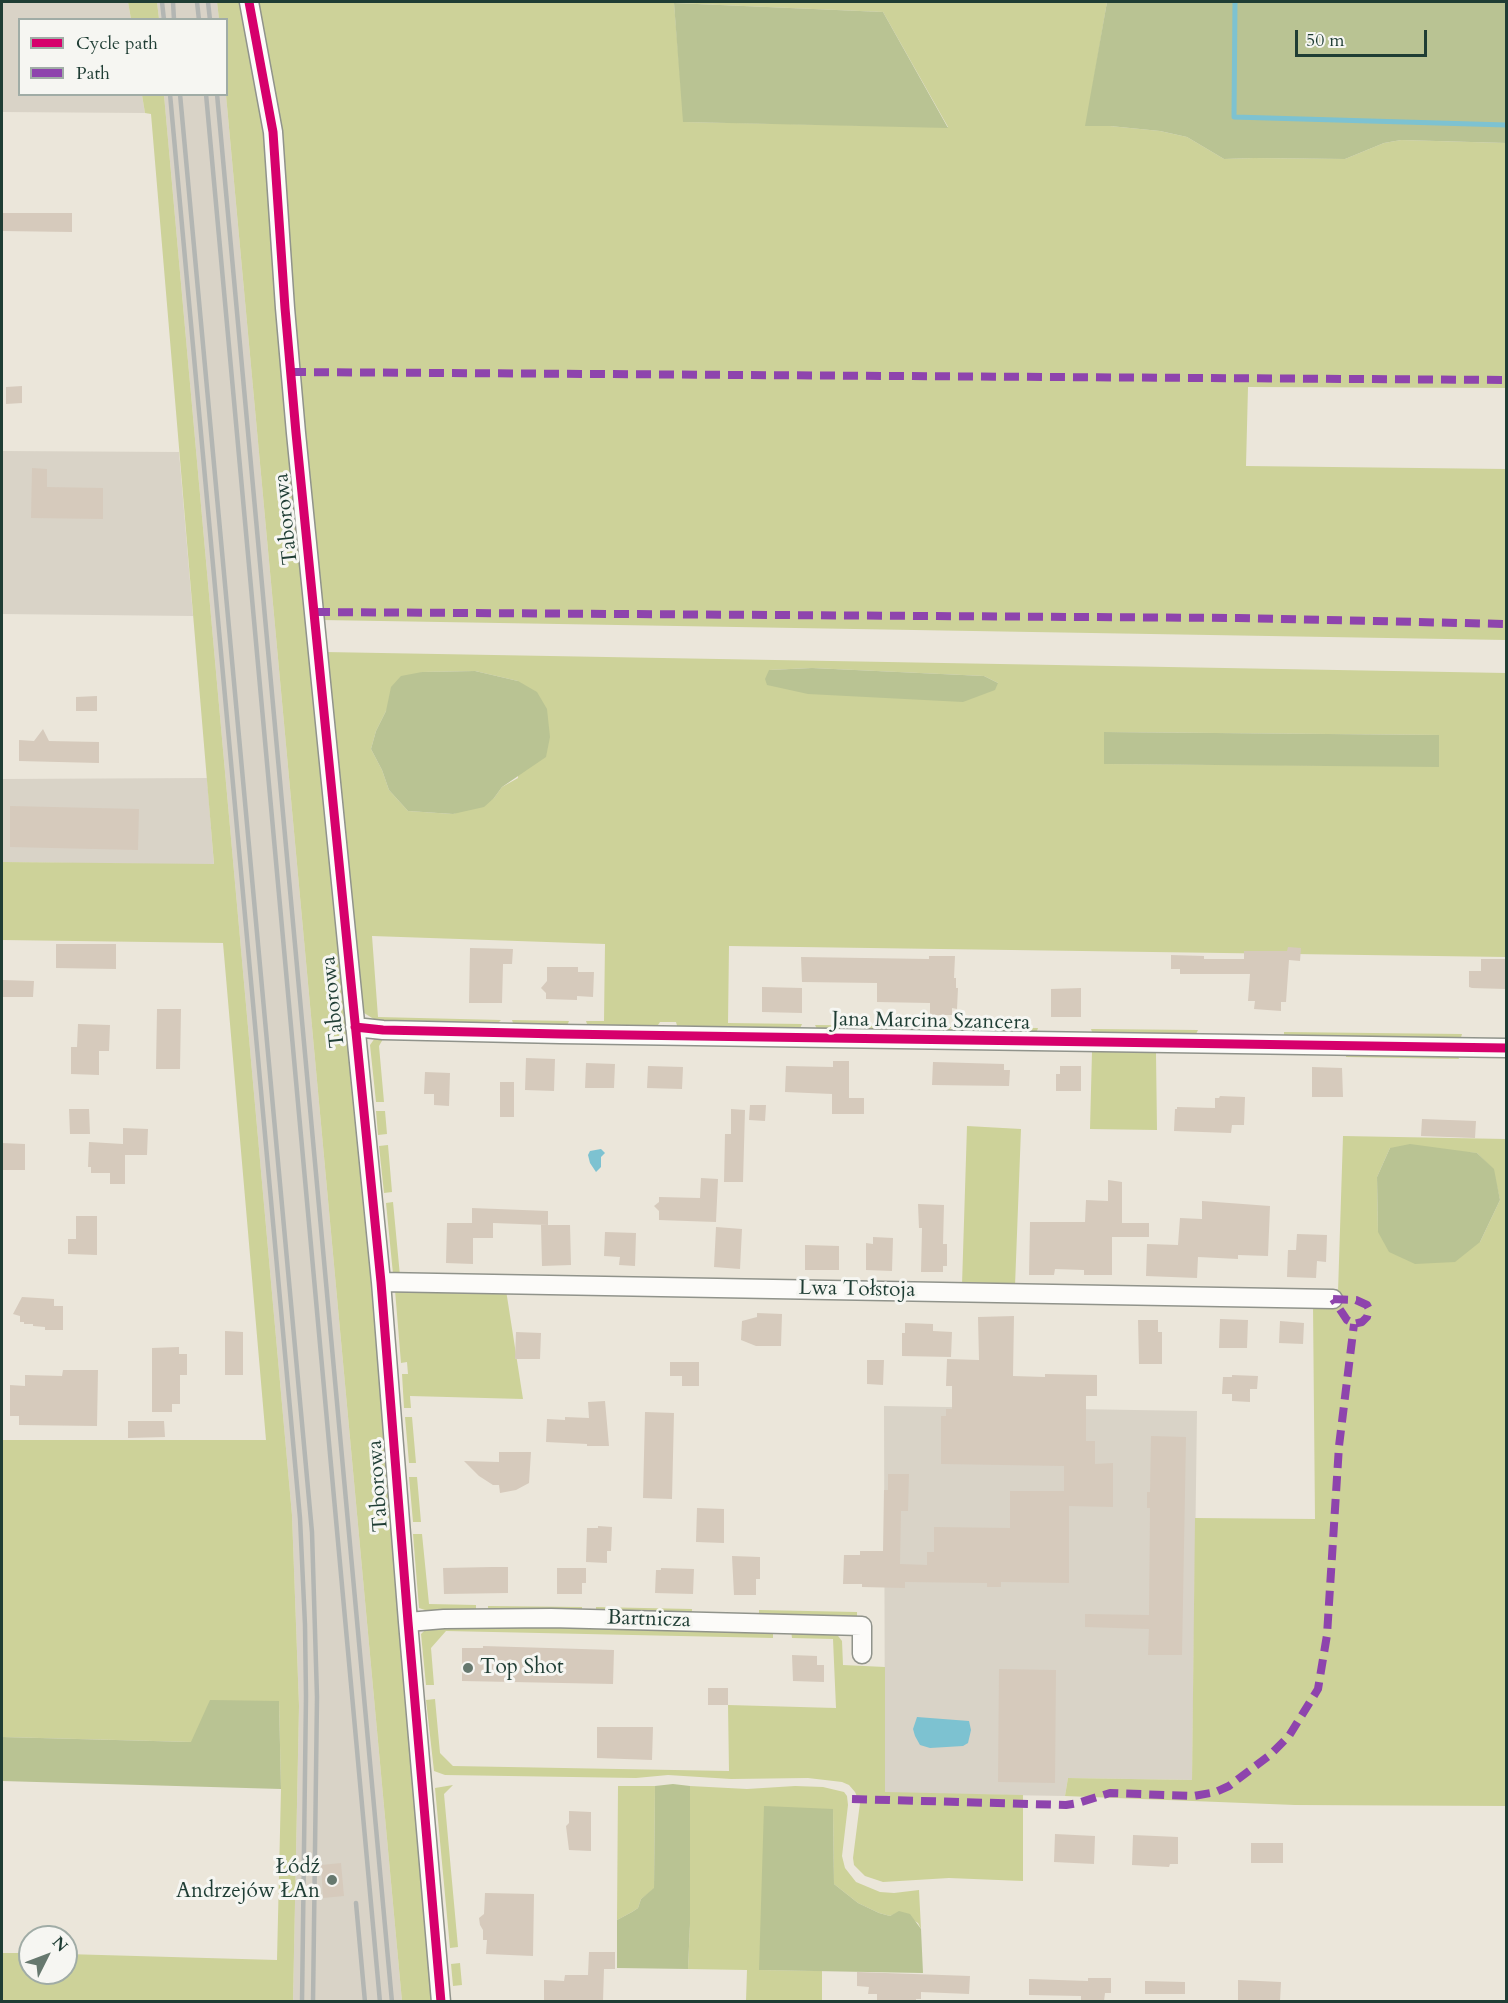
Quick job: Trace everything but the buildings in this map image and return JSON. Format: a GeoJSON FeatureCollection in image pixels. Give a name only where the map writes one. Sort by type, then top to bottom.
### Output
{"type":"FeatureCollection","features":[{"type":"Feature","properties":{"kind":"street","name":"Taborowa"},"geometry":{"type":"LineString","coordinates":[[249,2],[273,132],[292,393],[381,1282],[441,2001]]}},
{"type":"Feature","properties":{"kind":"street","name":"Jana Marcina Szancera"},"geometry":{"type":"LineString","coordinates":[[355,1028],[1506,1048]]}},
{"type":"Feature","properties":{"kind":"street","name":"Lwa Tołstoja"},"geometry":{"type":"LineString","coordinates":[[381,1282],[1333,1299]]}},
{"type":"Feature","properties":{"kind":"street","name":"Bartnicza"},"geometry":{"type":"LineString","coordinates":[[408,1622],[444,1619],[551,1618],[862,1626],[862,1654]]}},
{"type":"Feature","properties":{"kind":"shaded area"},"geometry":{"type":"Polygon","coordinates":[[[2,2],[128,2],[131,18],[18,18],[18,96],[142,96],[145,113],[2,112],[2,2]]]}},
{"type":"Feature","properties":{"kind":"shaded area"},"geometry":{"type":"Polygon","coordinates":[[[157,2],[217,2],[219,18],[159,18],[157,2]]]}},
{"type":"Feature","properties":{"kind":"shaded area"},"geometry":{"type":"Polygon","coordinates":[[[164,96],[226,96],[402,2001],[293,2001],[299,1706],[292,1515],[164,96]]]}},
{"type":"Feature","properties":{"kind":"shaded area"},"geometry":{"type":"Polygon","coordinates":[[[2,451],[179,452],[193,616],[2,614],[2,451]]]}},
{"type":"Feature","properties":{"kind":"shaded area"},"geometry":{"type":"Polygon","coordinates":[[[207,778],[214,865],[2,862],[2,779],[207,778]]]}},
{"type":"Feature","properties":{"kind":"shaded area"},"geometry":{"type":"Polygon","coordinates":[[[884,1406],[1197,1411],[1192,1780],[1068,1778],[1065,1796],[885,1793],[884,1406]]]}},
{"type":"Feature","properties":{"kind":"green space"},"geometry":{"type":"Polygon","coordinates":[[[128,2],[157,2],[159,18],[131,18],[128,2]]]}},
{"type":"Feature","properties":{"kind":"green space"},"geometry":{"type":"Polygon","coordinates":[[[217,2],[244,2],[263,107],[375,1279],[435,2001],[402,2001],[226,96],[228,96],[228,18],[219,18],[217,2]]]}},
{"type":"Feature","properties":{"kind":"green space"},"geometry":{"type":"Polygon","coordinates":[[[255,2],[1107,2],[1086,126],[1160,131],[1187,137],[1224,159],[1345,159],[1384,143],[1401,140],[1506,143],[1506,388],[1248,387],[1246,466],[1506,469],[1506,640],[322,620],[255,2]],[[674,3],[684,122],[948,127],[883,12],[674,3]]]}},
{"type":"Feature","properties":{"kind":"green space"},"geometry":{"type":"Polygon","coordinates":[[[1107,2],[1506,2],[1506,143],[1401,140],[1384,143],[1345,159],[1224,159],[1187,137],[1160,131],[1085,126],[1107,2]]]}},
{"type":"Feature","properties":{"kind":"green space"},"geometry":{"type":"Polygon","coordinates":[[[674,3],[883,12],[948,128],[683,122],[674,3]]]}},
{"type":"Feature","properties":{"kind":"green space"},"geometry":{"type":"Polygon","coordinates":[[[142,96],[164,96],[292,1515],[299,1706],[293,2001],[2,2001],[2,1953],[18,1953],[18,1985],[78,1985],[78,1954],[277,1960],[281,1789],[279,1701],[192,1742],[2,1737],[2,1440],[266,1440],[223,943],[2,940],[2,862],[214,864],[151,114],[145,113],[142,96]]]}},
{"type":"Feature","properties":{"kind":"green space"},"geometry":{"type":"Polygon","coordinates":[[[325,652],[1506,673],[1506,957],[729,946],[728,1023],[802,1024],[799,1031],[678,1029],[676,1022],[660,1022],[656,1028],[588,1027],[586,1021],[604,1021],[605,944],[372,936],[378,1017],[501,1020],[496,1025],[380,1023],[361,1011],[325,652]],[[812,668],[769,670],[998,683],[984,676],[812,668]],[[475,671],[422,672],[386,711],[376,731],[371,749],[389,790],[408,811],[453,814],[494,798],[502,787],[518,778],[518,681],[475,671]],[[1104,732],[1104,764],[1439,766],[1439,735],[1104,732]]]}},
{"type":"Feature","properties":{"kind":"green space"},"geometry":{"type":"Polygon","coordinates":[[[812,668],[984,676],[998,683],[995,690],[963,702],[808,694],[767,685],[765,679],[769,670],[812,668]]]}},
{"type":"Feature","properties":{"kind":"green space"},"geometry":{"type":"Polygon","coordinates":[[[475,671],[518,681],[537,692],[547,709],[550,737],[546,757],[502,787],[484,807],[453,814],[408,811],[389,790],[371,749],[376,731],[386,711],[391,687],[401,676],[422,672],[475,671]]]}},
{"type":"Feature","properties":{"kind":"green space"},"geometry":{"type":"Polygon","coordinates":[[[1104,732],[1439,735],[1439,767],[1104,764],[1104,732]]]}},
{"type":"Feature","properties":{"kind":"green space"},"geometry":{"type":"Polygon","coordinates":[[[512,1020],[569,1021],[567,1026],[514,1026],[512,1020]]]}},
{"type":"Feature","properties":{"kind":"green space"},"geometry":{"type":"Polygon","coordinates":[[[815,1025],[899,1026],[896,1032],[818,1031],[815,1025]]]}},
{"type":"Feature","properties":{"kind":"green space"},"geometry":{"type":"Polygon","coordinates":[[[916,1026],[951,1027],[949,1033],[918,1033],[916,1026]]]}},
{"type":"Feature","properties":{"kind":"green space"},"geometry":{"type":"Polygon","coordinates":[[[966,1027],[1038,1028],[1036,1034],[969,1033],[966,1027]]]}},
{"type":"Feature","properties":{"kind":"green space"},"geometry":{"type":"Polygon","coordinates":[[[1091,1029],[1198,1030],[1195,1036],[1093,1035],[1091,1029]]]}},
{"type":"Feature","properties":{"kind":"green space"},"geometry":{"type":"Polygon","coordinates":[[[1284,1032],[1462,1034],[1460,1041],[1284,1037],[1284,1032]]]}},
{"type":"Feature","properties":{"kind":"green space"},"geometry":{"type":"Polygon","coordinates":[[[375,1038],[554,1038],[555,1044],[383,1039],[379,1046],[384,1102],[376,1102],[370,1045],[375,1038]]]}},
{"type":"Feature","properties":{"kind":"green space"},"geometry":{"type":"Polygon","coordinates":[[[1064,1047],[1191,1049],[1193,1053],[1156,1053],[1157,1130],[1090,1129],[1092,1052],[1062,1051],[1064,1047]]]}},
{"type":"Feature","properties":{"kind":"green space"},"geometry":{"type":"Polygon","coordinates":[[[1346,1052],[1457,1053],[1459,1059],[1346,1057],[1346,1052]]]}},
{"type":"Feature","properties":{"kind":"green space"},"geometry":{"type":"Polygon","coordinates":[[[376,1111],[385,1111],[387,1134],[378,1135],[376,1111]]]}},
{"type":"Feature","properties":{"kind":"green space"},"geometry":{"type":"Polygon","coordinates":[[[967,1126],[1021,1129],[1015,1286],[962,1285],[967,1126]]]}},
{"type":"Feature","properties":{"kind":"green space"},"geometry":{"type":"Polygon","coordinates":[[[1343,1136],[1506,1139],[1506,1806],[1295,1805],[1065,1796],[1068,1778],[1192,1780],[1195,1518],[1315,1519],[1313,1305],[1338,1292],[1343,1136]],[[1390,1148],[1377,1177],[1378,1232],[1480,1242],[1500,1200],[1493,1169],[1477,1153],[1390,1148]]]}},
{"type":"Feature","properties":{"kind":"green space"},"geometry":{"type":"Polygon","coordinates":[[[1410,1144],[1477,1153],[1494,1169],[1500,1200],[1480,1242],[1455,1262],[1415,1264],[1389,1252],[1378,1232],[1377,1177],[1390,1148],[1410,1144]]]}},
{"type":"Feature","properties":{"kind":"green space"},"geometry":{"type":"Polygon","coordinates":[[[388,1145],[392,1192],[384,1193],[379,1146],[388,1145]]]}},
{"type":"Feature","properties":{"kind":"green space"},"geometry":{"type":"Polygon","coordinates":[[[393,1202],[400,1276],[393,1274],[386,1203],[393,1202]]]}},
{"type":"Feature","properties":{"kind":"green space"},"geometry":{"type":"Polygon","coordinates":[[[395,1290],[506,1290],[523,1399],[410,1396],[411,1408],[404,1408],[402,1374],[408,1374],[407,1362],[401,1363],[395,1290]]]}},
{"type":"Feature","properties":{"kind":"green space"},"geometry":{"type":"Polygon","coordinates":[[[405,1417],[412,1417],[416,1463],[409,1463],[405,1417]]]}},
{"type":"Feature","properties":{"kind":"green space"},"geometry":{"type":"Polygon","coordinates":[[[409,1477],[417,1477],[421,1522],[413,1522],[409,1477]]]}},
{"type":"Feature","properties":{"kind":"green space"},"geometry":{"type":"Polygon","coordinates":[[[413,1534],[422,1534],[429,1604],[476,1605],[476,1611],[431,1612],[419,1608],[413,1534]]]}},
{"type":"Feature","properties":{"kind":"green space"},"geometry":{"type":"Polygon","coordinates":[[[488,1606],[582,1607],[582,1612],[488,1611],[488,1606]]]}},
{"type":"Feature","properties":{"kind":"green space"},"geometry":{"type":"Polygon","coordinates":[[[596,1607],[692,1609],[692,1614],[596,1612],[596,1607]]]}},
{"type":"Feature","properties":{"kind":"green space"},"geometry":{"type":"Polygon","coordinates":[[[759,1610],[857,1612],[857,1616],[759,1615],[759,1610]]]}},
{"type":"Feature","properties":{"kind":"green space"},"geometry":{"type":"Polygon","coordinates":[[[445,1625],[773,1629],[773,1638],[446,1631],[431,1648],[434,1685],[426,1685],[421,1634],[426,1629],[445,1625]]]}},
{"type":"Feature","properties":{"kind":"green space"},"geometry":{"type":"Polygon","coordinates":[[[791,1630],[835,1632],[842,1641],[843,1665],[885,1667],[885,1792],[1023,1795],[1023,1881],[949,1878],[883,1882],[865,1876],[854,1865],[853,1858],[860,1803],[849,1785],[842,1782],[808,1778],[731,1779],[668,1775],[636,1778],[445,1775],[434,1771],[426,1700],[435,1699],[440,1753],[453,1766],[729,1771],[728,1705],[836,1708],[833,1639],[792,1638],[791,1630]]]}},
{"type":"Feature","properties":{"kind":"green space"},"geometry":{"type":"Polygon","coordinates":[[[210,1700],[279,1701],[281,1789],[2,1781],[2,1737],[191,1742],[210,1700]]]}},
{"type":"Feature","properties":{"kind":"green space"},"geometry":{"type":"Polygon","coordinates":[[[673,1784],[690,1786],[688,1969],[617,1968],[617,1920],[638,1908],[641,1899],[654,1888],[655,1786],[673,1784]]]}},
{"type":"Feature","properties":{"kind":"green space"},"geometry":{"type":"Polygon","coordinates":[[[453,1785],[444,1794],[458,1947],[450,1948],[435,1788],[453,1785]]]}},
{"type":"Feature","properties":{"kind":"green space"},"geometry":{"type":"Polygon","coordinates":[[[618,1786],[655,1786],[654,1889],[641,1899],[638,1908],[617,1920],[618,1786]]]}},
{"type":"Feature","properties":{"kind":"green space"},"geometry":{"type":"Polygon","coordinates":[[[690,1786],[747,1789],[823,1787],[844,1792],[848,1805],[842,1856],[845,1868],[856,1882],[880,1892],[919,1890],[921,1929],[918,1923],[899,1912],[890,1916],[858,1903],[834,1884],[833,1809],[759,1970],[822,1971],[822,2001],[746,2001],[747,1970],[688,1969],[690,1786]]]}},
{"type":"Feature","properties":{"kind":"green space"},"geometry":{"type":"Polygon","coordinates":[[[764,1806],[833,1809],[834,1884],[858,1903],[879,1913],[890,1916],[899,1911],[910,1914],[921,1929],[923,1973],[759,1970],[764,1806]]]}},
{"type":"Feature","properties":{"kind":"green space"},"geometry":{"type":"Polygon","coordinates":[[[460,1963],[462,1985],[453,1986],[451,1964],[460,1963]]]}},
{"type":"Feature","properties":{"kind":"water"},"geometry":{"type":"Polygon","coordinates":[[[601,1149],[605,1153],[601,1157],[601,1167],[596,1172],[588,1155],[590,1151],[601,1149]]]}},
{"type":"Feature","properties":{"kind":"water"},"geometry":{"type":"Polygon","coordinates":[[[917,1717],[969,1721],[971,1730],[968,1743],[963,1746],[930,1748],[920,1745],[913,1729],[917,1717]]]}},
{"type":"Feature","properties":{"kind":"waterway"},"geometry":{"type":"LineString","coordinates":[[1235,2],[1234,117],[1506,125]]}},
{"type":"Feature","properties":{"kind":"railway"},"geometry":{"type":"LineString","coordinates":[[162,2],[164,18]]}},
{"type":"Feature","properties":{"kind":"railway"},"geometry":{"type":"LineString","coordinates":[[173,2],[174,18]]}},
{"type":"Feature","properties":{"kind":"railway"},"geometry":{"type":"LineString","coordinates":[[197,2],[199,18]]}},
{"type":"Feature","properties":{"kind":"railway"},"geometry":{"type":"LineString","coordinates":[[208,2],[210,18]]}},
{"type":"Feature","properties":{"kind":"railway"},"geometry":{"type":"LineString","coordinates":[[170,96],[300,1518],[306,1696],[302,2002]]}},
{"type":"Feature","properties":{"kind":"railway"},"geometry":{"type":"LineString","coordinates":[[180,96],[312,1532],[317,1697],[313,2002]]}},
{"type":"Feature","properties":{"kind":"railway"},"geometry":{"type":"LineString","coordinates":[[206,96],[380,2002]]}},
{"type":"Feature","properties":{"kind":"railway"},"geometry":{"type":"LineString","coordinates":[[217,96],[392,2002]]}},
{"type":"Feature","properties":{"kind":"railway"},"geometry":{"type":"LineString","coordinates":[[356,1903],[365,2002]]}},
{"type":"Feature","properties":{"kind":"marked path"},"geometry":{"type":"LineString","coordinates":[[291,372],[1506,380]]}},
{"type":"Feature","properties":{"kind":"marked path"},"geometry":{"type":"LineString","coordinates":[[315,612],[1238,618],[1506,624]]}},
{"type":"Feature","properties":{"kind":"marked path"},"geometry":{"type":"LineString","coordinates":[[1333,1299],[1356,1300],[1367,1305],[1369,1309],[1367,1317],[1362,1322],[1354,1324],[1347,1320],[1333,1299]]}},
{"type":"Feature","properties":{"kind":"marked path"},"geometry":{"type":"LineString","coordinates":[[852,1799],[1066,1805],[1110,1793],[1194,1796],[1216,1792],[1229,1786],[1270,1755],[1289,1736],[1318,1689],[1327,1635],[1339,1446],[1354,1324]]}},
{"type":"Feature","properties":{"kind":"cycle path"},"geometry":{"type":"LineString","coordinates":[[249,2],[273,132],[296,433],[381,1282],[441,2002]]}},
{"type":"Feature","properties":{"kind":"cycle path"},"geometry":{"type":"LineString","coordinates":[[355,1027],[383,1030],[560,1034],[1506,1048]]}},
{"type":"Feature","properties":{"kind":"place","name":"Top Shot"},"geometry":{"type":"Point","coordinates":[468,1668]}},
{"type":"Feature","properties":{"kind":"place","name":"Łódź Andrzejów ŁAn"},"geometry":{"type":"Point","coordinates":[332,1880]}}]}
